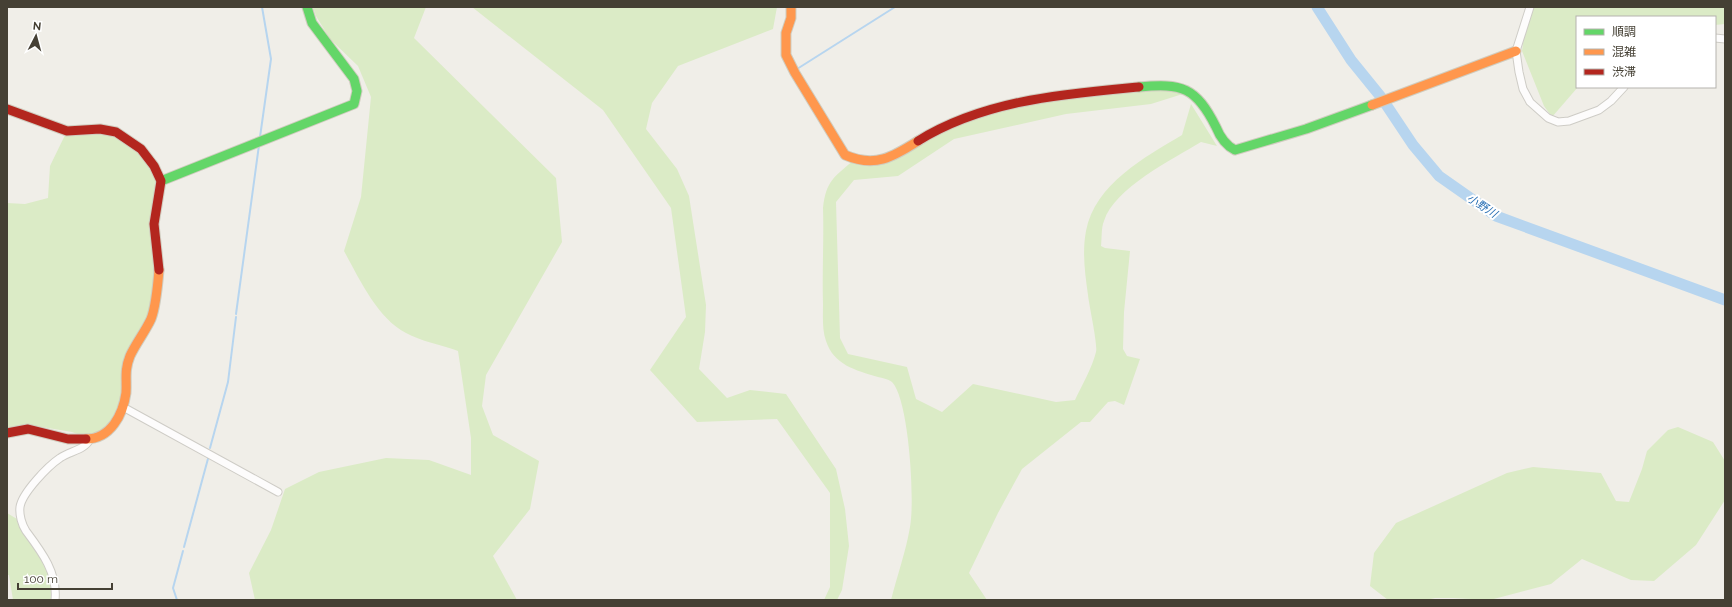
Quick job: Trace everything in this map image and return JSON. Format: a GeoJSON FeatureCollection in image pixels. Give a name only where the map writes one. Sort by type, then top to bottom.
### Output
{"type":"FeatureCollection","features":[{"type":"Feature","properties":{"kind":"street"},"geometry":{"type":"LineString","coordinates":[[161,181],[354,104],[357,91],[354,79],[312,23],[307,7]]}},
{"type":"Feature","properties":{"kind":"street"},"geometry":{"type":"LineString","coordinates":[[791,7],[791,18],[786,33],[786,54],[795,73],[844,155],[858,161],[874,162],[887,158],[947,124],[979,112],[1051,96],[1164,85],[1180,86],[1198,97],[1225,144],[1235,150],[1262,143],[1516,51]]}},
{"type":"Feature","properties":{"kind":"street"},"geometry":{"type":"LineString","coordinates":[[1530,7],[1516,51],[1523,89],[1530,102],[1552,121],[1569,121],[1599,110],[1611,101],[1623,88]]}},
{"type":"Feature","properties":{"kind":"street"},"geometry":{"type":"LineString","coordinates":[[7,433],[28,430],[47,433],[68,439],[90,439],[105,433],[114,426],[123,407],[126,391],[125,375],[130,357],[152,317],[159,271],[154,224],[161,181],[154,166],[141,149],[116,132],[100,129],[67,131],[8,113]]}},
{"type":"Feature","properties":{"kind":"street"},"geometry":{"type":"LineString","coordinates":[[123,407],[278,492]]}},
{"type":"Feature","properties":{"kind":"street"},"geometry":{"type":"LineString","coordinates":[[55,600],[54,582],[50,569],[39,548],[22,522],[20,507],[33,485],[55,461],[87,445],[90,439]]}},
{"type":"Feature","properties":{"kind":"green space"},"geometry":{"type":"Polygon","coordinates":[[[313,7],[426,7],[414,38],[556,178],[562,242],[486,375],[482,406],[493,435],[539,461],[530,509],[493,556],[517,600],[255,600],[249,573],[271,530],[285,489],[319,472],[386,458],[429,460],[471,475],[471,438],[458,351],[406,333],[386,318],[363,285],[344,251],[361,197],[371,97],[358,66],[330,39],[316,16],[313,7]]]}},
{"type":"Feature","properties":{"kind":"green space"},"geometry":{"type":"Polygon","coordinates":[[[472,7],[777,7],[773,29],[678,66],[652,103],[646,129],[677,169],[689,196],[706,305],[705,332],[699,369],[727,398],[750,390],[786,394],[836,469],[845,509],[849,546],[842,590],[837,600],[824,600],[830,587],[830,493],[777,419],[697,422],[650,370],[686,317],[671,208],[603,110],[472,7]]]}},
{"type":"Feature","properties":{"kind":"green space"},"geometry":{"type":"Polygon","coordinates":[[[1528,7],[1725,7],[1725,24],[1716,25],[1716,16],[1576,16],[1577,88],[1552,117],[1544,106],[1522,51],[1528,7]]]}},
{"type":"Feature","properties":{"kind":"green space"},"geometry":{"type":"Polygon","coordinates":[[[1164,85],[1189,92],[1151,104],[1066,114],[954,139],[898,176],[854,180],[836,202],[840,338],[848,354],[907,367],[916,399],[942,412],[973,384],[1056,402],[1075,400],[1096,352],[1096,342],[1084,263],[1086,231],[1091,214],[1100,199],[1124,174],[1138,163],[1182,135],[1191,104],[1217,146],[1201,142],[1175,157],[1132,186],[1119,197],[1110,209],[1103,224],[1101,246],[1105,248],[1130,251],[1124,312],[1123,349],[1127,356],[1140,359],[1124,405],[1115,401],[1108,402],[1090,422],[1081,422],[1022,469],[998,513],[969,573],[987,600],[891,600],[910,527],[912,496],[906,428],[903,408],[898,392],[892,382],[887,379],[861,372],[846,365],[834,356],[826,341],[823,323],[823,208],[824,199],[829,185],[836,176],[854,160],[875,162],[979,112],[1164,85]]]}},
{"type":"Feature","properties":{"kind":"green space"},"geometry":{"type":"Polygon","coordinates":[[[100,129],[129,141],[161,181],[152,317],[138,340],[114,426],[90,439],[72,432],[36,426],[7,430],[7,203],[25,204],[48,198],[50,166],[67,131],[100,129]]]}},
{"type":"Feature","properties":{"kind":"green space"},"geometry":{"type":"Polygon","coordinates":[[[1678,427],[1713,442],[1725,461],[1725,500],[1696,545],[1654,581],[1631,580],[1582,559],[1551,584],[1490,600],[1435,598],[1426,600],[1388,600],[1370,586],[1374,553],[1396,523],[1507,473],[1533,467],[1601,473],[1616,501],[1629,502],[1642,469],[1647,451],[1668,430],[1678,427]]]}},
{"type":"Feature","properties":{"kind":"green space"},"geometry":{"type":"Polygon","coordinates":[[[7,513],[22,522],[50,569],[55,600],[13,600],[9,575],[7,575],[7,513]]]}},
{"type":"Feature","properties":{"kind":"waterway"},"geometry":{"type":"LineString","coordinates":[[260,137],[271,59],[262,7]]}},
{"type":"Feature","properties":{"kind":"waterway"},"geometry":{"type":"LineString","coordinates":[[797,69],[895,7]]}},
{"type":"Feature","properties":{"kind":"waterway","name":"小野川"},"geometry":{"type":"LineString","coordinates":[[1317,7],[1351,60],[1381,97],[1413,145],[1439,176],[1496,216],[1725,300]]}},
{"type":"Feature","properties":{"kind":"waterway"},"geometry":{"type":"LineString","coordinates":[[236,314],[259,145]]}},
{"type":"Feature","properties":{"kind":"waterway"},"geometry":{"type":"LineString","coordinates":[[210,448],[228,382],[236,317]]}},
{"type":"Feature","properties":{"kind":"waterway"},"geometry":{"type":"LineString","coordinates":[[184,547],[209,455]]}},
{"type":"Feature","properties":{"kind":"waterway"},"geometry":{"type":"LineString","coordinates":[[177,600],[173,588],[183,551]]}},
{"type":"Feature","properties":{"kind":"traffic: fast"},"geometry":{"type":"LineString","coordinates":[[161,181],[354,104],[357,91],[354,79],[312,23],[307,7]]}},
{"type":"Feature","properties":{"kind":"traffic: fast"},"geometry":{"type":"LineString","coordinates":[[1139,87],[1166,86],[1186,90],[1202,103],[1223,140],[1228,146],[1235,150],[1306,129],[1372,105]]}},
{"type":"Feature","properties":{"kind":"traffic: slow"},"geometry":{"type":"LineString","coordinates":[[791,7],[791,18],[786,33],[786,55],[795,73],[845,155],[856,159],[875,161],[892,156],[918,141]]}},
{"type":"Feature","properties":{"kind":"traffic: slow"},"geometry":{"type":"LineString","coordinates":[[1372,105],[1516,51]]}},
{"type":"Feature","properties":{"kind":"traffic: slow"},"geometry":{"type":"LineString","coordinates":[[86,439],[95,438],[102,435],[109,430],[119,417],[126,393],[126,371],[128,361],[132,351],[151,319],[155,302],[159,270]]}},
{"type":"Feature","properties":{"kind":"traffic: jam"},"geometry":{"type":"LineString","coordinates":[[918,141],[943,127],[970,116],[1025,101],[1054,96],[1139,87]]}},
{"type":"Feature","properties":{"kind":"traffic: jam"},"geometry":{"type":"LineString","coordinates":[[7,109],[67,131],[100,129],[116,132],[141,149],[154,166],[161,181],[154,224],[159,270]]}},
{"type":"Feature","properties":{"kind":"traffic: jam"},"geometry":{"type":"LineString","coordinates":[[7,433],[28,429],[68,439],[86,439]]}}]}
